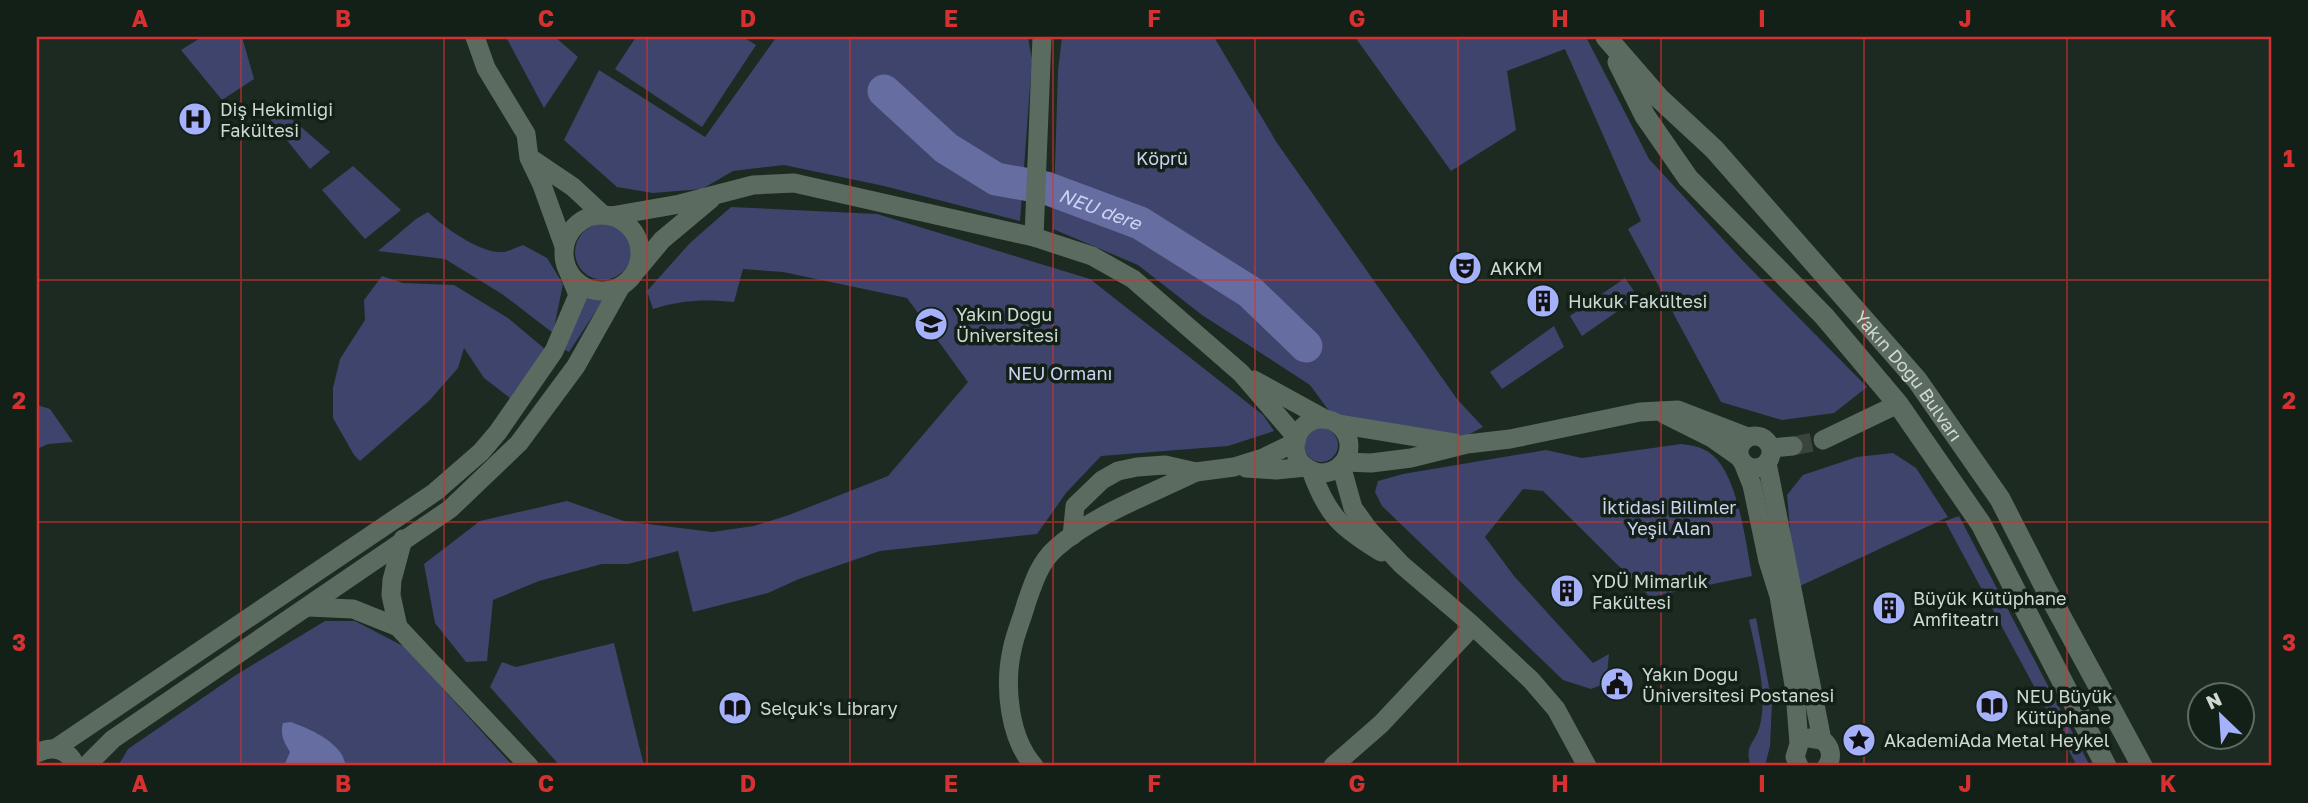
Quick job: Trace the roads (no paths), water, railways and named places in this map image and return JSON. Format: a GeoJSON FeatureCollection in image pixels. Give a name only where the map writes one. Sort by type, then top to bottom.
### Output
{"type":"FeatureCollection","features":[{"type":"Feature","properties":{"kind":"main road"},"geometry":{"type":"LineString","coordinates":[[1606,37],[1645,116],[1688,178],[1824,316],[1898,404],[1981,524],[2106,766]]}},
{"type":"Feature","properties":{"kind":"main road","name":"Yakın Doğu Bulvarı"},"geometry":{"type":"LineString","coordinates":[[1606,37],[1659,98],[1714,149],[1917,380],[2000,499],[2143,766]]}},
{"type":"Feature","properties":{"kind":"street"},"geometry":{"type":"LineString","coordinates":[[37,753],[56,748],[435,492],[481,452],[498,432],[554,351],[578,295],[564,260],[564,246],[529,158],[526,134],[486,68],[475,37]]}},
{"type":"Feature","properties":{"kind":"street"},"geometry":{"type":"LineString","coordinates":[[1034,237],[1042,37]]}},
{"type":"Feature","properties":{"kind":"street"},"geometry":{"type":"LineString","coordinates":[[86,766],[113,739],[450,509],[519,443],[576,366],[639,261],[640,249],[637,238],[622,220],[607,215],[573,187],[529,158]]}},
{"type":"Feature","properties":{"kind":"street"},"geometry":{"type":"LineString","coordinates":[[564,246],[574,227],[593,216],[680,204],[753,185],[794,184],[1034,237],[1092,256],[1133,279],[1241,373],[1296,440]]}},
{"type":"Feature","properties":{"kind":"street"},"geometry":{"type":"LineString","coordinates":[[569,273],[577,282],[598,291],[628,279],[662,240],[717,194]]}},
{"type":"Feature","properties":{"kind":"street"},"geometry":{"type":"LineString","coordinates":[[1241,373],[1332,422],[1348,438],[1349,446],[1342,463],[1353,508],[1368,530],[1402,565],[1474,626],[1531,680],[1556,709],[1587,766]]}},
{"type":"Feature","properties":{"kind":"street"},"geometry":{"type":"LineString","coordinates":[[1823,440],[1898,404]]}},
{"type":"Feature","properties":{"kind":"street"},"geometry":{"type":"LineString","coordinates":[[1072,536],[1075,506],[1102,480],[1118,471],[1137,467],[1165,465],[1196,471],[1234,467],[1276,470],[1308,468],[1327,472],[1342,463],[1411,458],[1467,444],[1510,439],[1640,412],[1678,410],[1748,438]]}},
{"type":"Feature","properties":{"kind":"street"},"geometry":{"type":"LineString","coordinates":[[1661,411],[1675,421],[1712,438],[1742,461],[1758,469],[1769,456],[1793,446]]}},
{"type":"Feature","properties":{"kind":"street"},"geometry":{"type":"LineString","coordinates":[[1402,565],[1356,537],[1332,514],[1308,468],[1297,456],[1296,440],[1301,430],[1308,423],[1332,422],[1467,444]]}},
{"type":"Feature","properties":{"kind":"street"},"geometry":{"type":"LineString","coordinates":[[1799,766],[1796,757],[1799,744],[1795,691],[1779,596],[1768,561],[1752,485],[1742,461],[1741,444],[1754,436],[1765,439],[1769,456],[1822,740]]}},
{"type":"Feature","properties":{"kind":"street"},"geometry":{"type":"LineString","coordinates":[[1234,467],[1263,458],[1296,440]]}},
{"type":"Feature","properties":{"kind":"street"},"geometry":{"type":"LineString","coordinates":[[1034,766],[1023,754],[1012,713],[1008,684],[1012,649],[1037,572],[1054,549],[1089,524],[1196,471]]}},
{"type":"Feature","properties":{"kind":"street"},"geometry":{"type":"LineString","coordinates":[[398,627],[391,595],[392,580],[403,539]]}},
{"type":"Feature","properties":{"kind":"street"},"geometry":{"type":"LineString","coordinates":[[308,607],[353,609],[398,627],[529,766]]}},
{"type":"Feature","properties":{"kind":"street"},"geometry":{"type":"LineString","coordinates":[[1333,766],[1389,716],[1474,626]]}},
{"type":"Feature","properties":{"kind":"street"},"geometry":{"type":"LineString","coordinates":[[1799,744],[1813,737],[1822,740],[1831,755],[1827,766]]}},
{"type":"Feature","properties":{"kind":"street"},"geometry":{"type":"LineString","coordinates":[[56,748],[65,752],[76,766]]}},
{"type":"Feature","properties":{"kind":"waterway","name":"NEU dere"},"geometry":{"type":"LineString","coordinates":[[884,91],[946,148],[996,179],[1046,188],[1140,223],[1250,292],[1306,346]]}},
{"type":"Feature","properties":{"kind":"tunnel"},"geometry":{"type":"LineString","coordinates":[[1793,446],[1823,440]]}},
{"type":"Feature","properties":{"kind":"place","name":"Diş Hekimliği Fakültesi"},"geometry":{"type":"Point","coordinates":[195,119]}},
{"type":"Feature","properties":{"kind":"place","name":"AKKM"},"geometry":{"type":"Point","coordinates":[1465,268]}},
{"type":"Feature","properties":{"kind":"place","name":"Hukuk Fakültesi"},"geometry":{"type":"Point","coordinates":[1543,301]}},
{"type":"Feature","properties":{"kind":"place","name":"Yakın Doğu Üniversitesi"},"geometry":{"type":"Point","coordinates":[931,324]}},
{"type":"Feature","properties":{"kind":"place","name":"YDÜ Mimarlık Fakültesi"},"geometry":{"type":"Point","coordinates":[1567,591]}},
{"type":"Feature","properties":{"kind":"place","name":"Büyük Kütüphane Amfiteatrı"},"geometry":{"type":"Point","coordinates":[1889,608]}},
{"type":"Feature","properties":{"kind":"place","name":"Yakın Doğu Üniversitesi Postanesi"},"geometry":{"type":"Point","coordinates":[1617,684]}},
{"type":"Feature","properties":{"kind":"place","name":"NEU Büyük Kütüphane"},"geometry":{"type":"Point","coordinates":[1992,706]}},
{"type":"Feature","properties":{"kind":"place","name":"Selçuk's Library"},"geometry":{"type":"Point","coordinates":[735,708]}},
{"type":"Feature","properties":{"kind":"place","name":"AkademiAda Metal Heykel"},"geometry":{"type":"Point","coordinates":[1859,740]}},
{"type":"Feature","properties":{"kind":"park label","name":"Köprü"},"geometry":{"type":"Point","coordinates":[1162,158]}},
{"type":"Feature","properties":{"kind":"park label","name":"NEU Ormanı"},"geometry":{"type":"Point","coordinates":[1060,373]}},
{"type":"Feature","properties":{"kind":"park label","name":"İktidasi Bilimler Yeşil Alan"},"geometry":{"type":"Point","coordinates":[1669,517]}}]}
